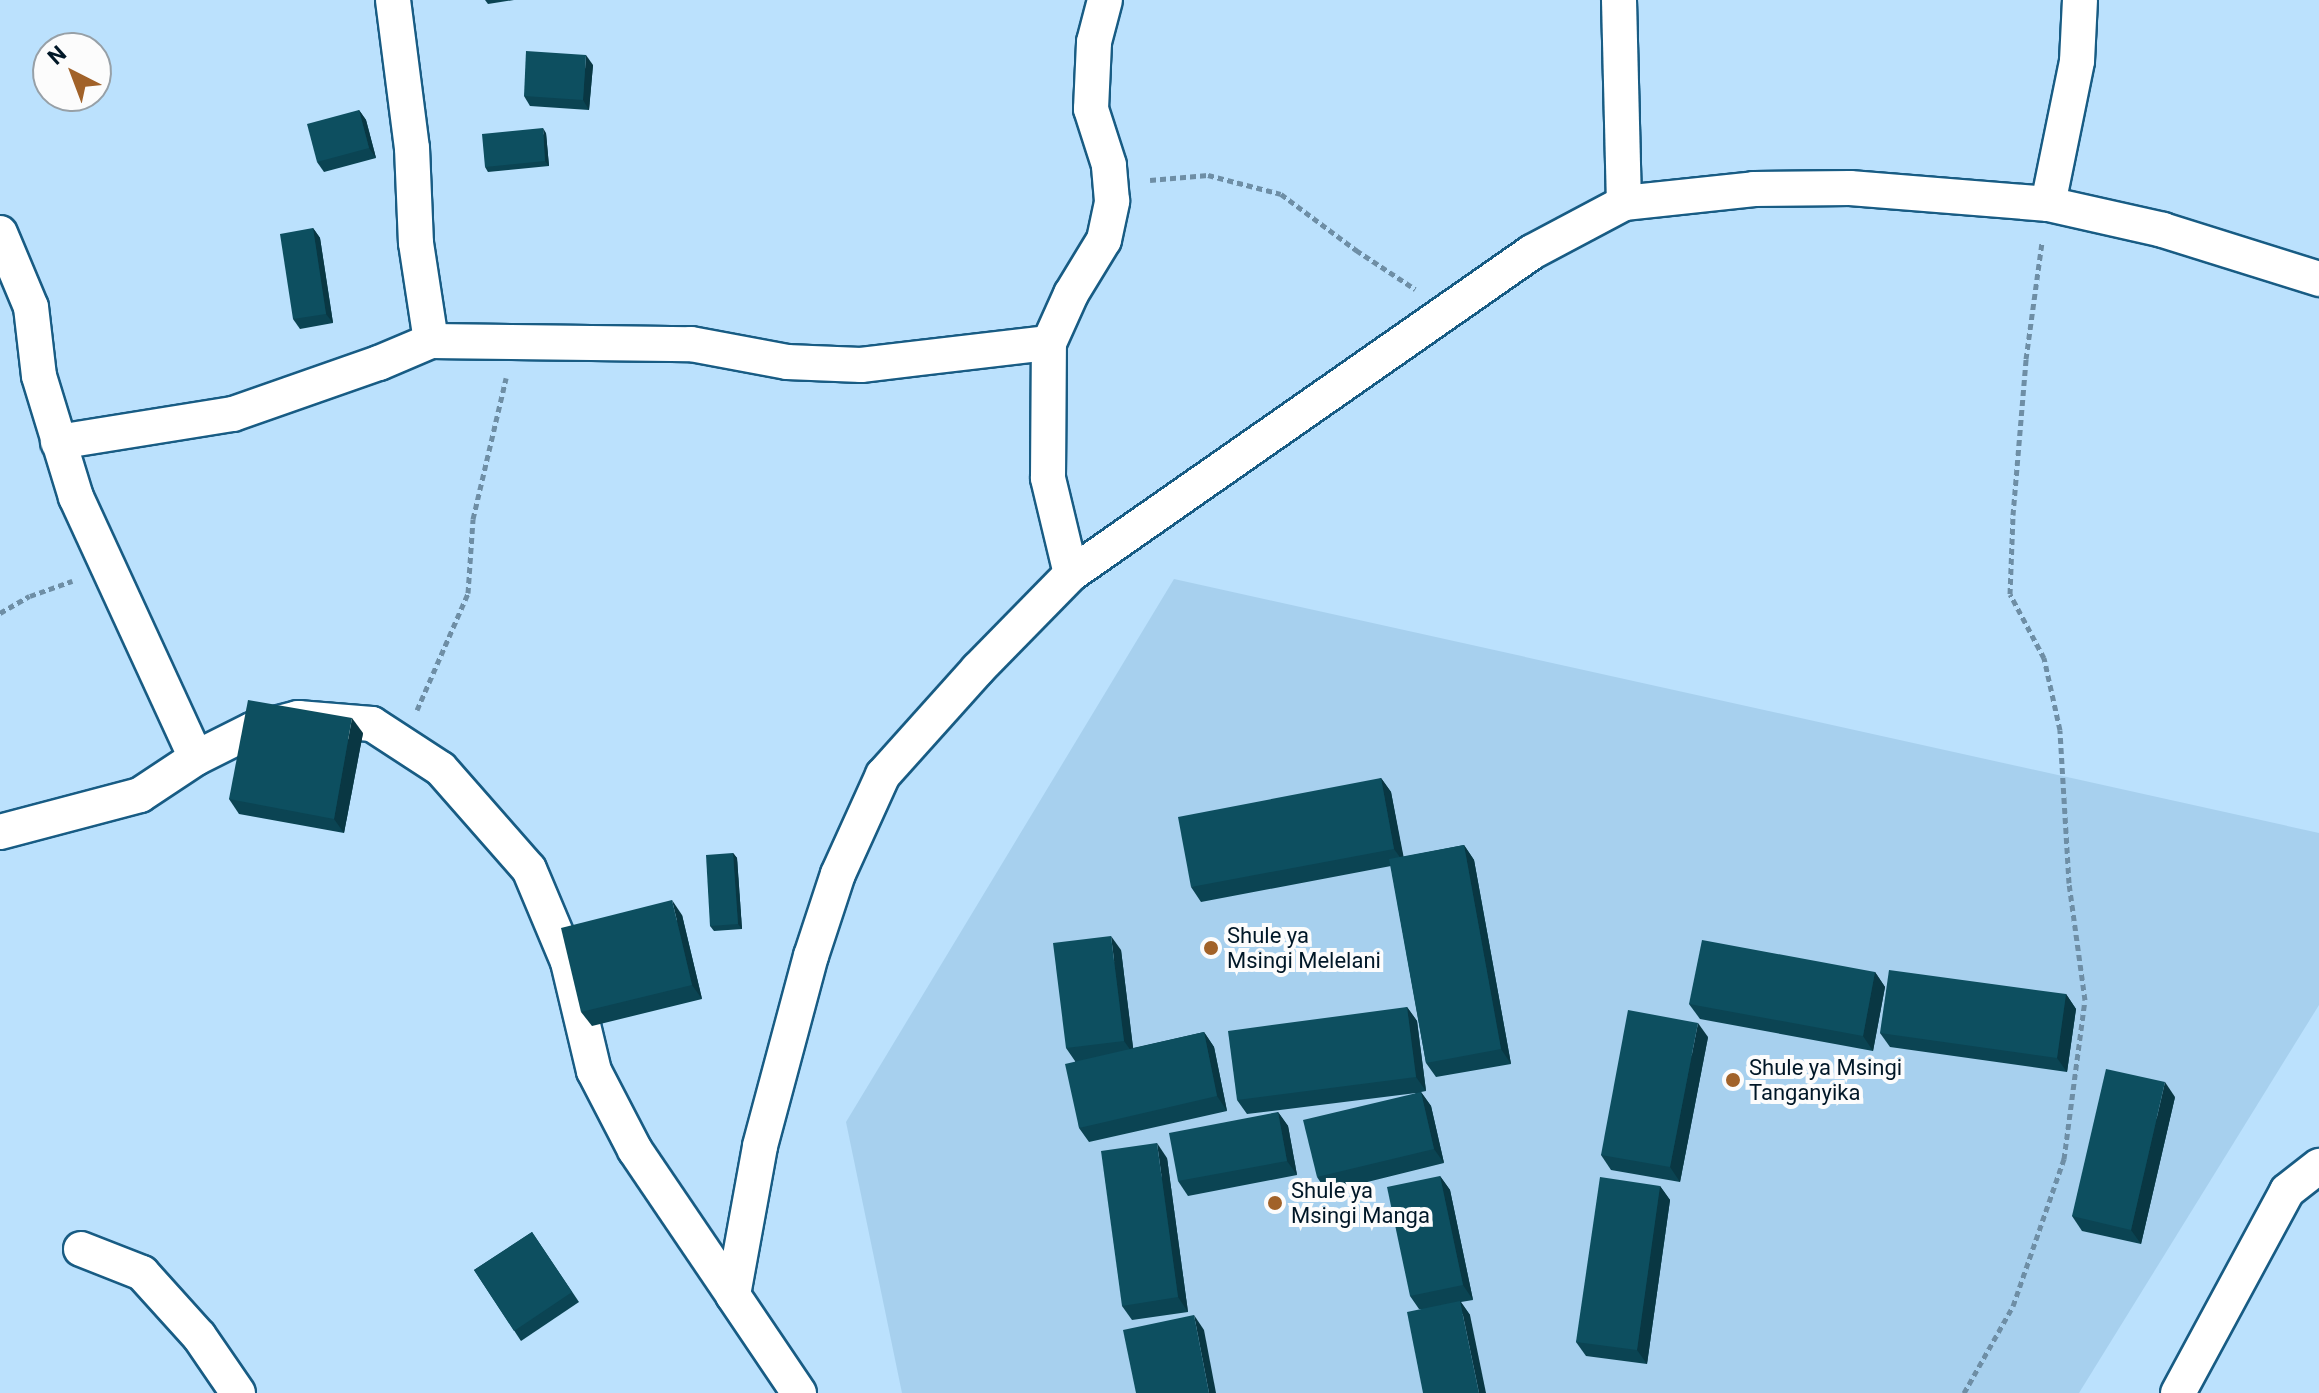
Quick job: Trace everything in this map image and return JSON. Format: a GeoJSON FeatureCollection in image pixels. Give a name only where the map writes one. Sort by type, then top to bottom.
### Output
{"type":"FeatureCollection","features":[{"type":"Feature","properties":{"kind":"street"},"geometry":{"type":"LineString","coordinates":[[393,0],[412,148],[416,243],[431,341]]}},
{"type":"Feature","properties":{"kind":"street"},"geometry":{"type":"LineString","coordinates":[[1071,574],[1048,478],[1049,343],[1071,294],[1104,240],[1112,201],[1109,165],[1091,109],[1094,42],[1105,0]]}},
{"type":"Feature","properties":{"kind":"street"},"geometry":{"type":"LineString","coordinates":[[1619,0],[1624,203]]}},
{"type":"Feature","properties":{"kind":"street"},"geometry":{"type":"LineString","coordinates":[[2048,204],[2077,61],[2080,0]]}},
{"type":"Feature","properties":{"kind":"street"},"geometry":{"type":"LineString","coordinates":[[733,1295],[760,1146],[811,956],[838,874],[883,775],[978,669],[1071,574],[1532,252],[1624,203],[1754,189],[1850,188],[2048,204],[2163,230],[2319,279]]}},
{"type":"Feature","properties":{"kind":"street"},"geometry":{"type":"LineString","coordinates":[[3,249],[31,307],[39,376],[76,497],[196,758]]}},
{"type":"Feature","properties":{"kind":"street"},"geometry":{"type":"LineString","coordinates":[[58,442],[233,414],[379,363],[431,341],[691,344],[787,362],[861,365],[1049,343]]}},
{"type":"Feature","properties":{"kind":"street"},"geometry":{"type":"LineString","coordinates":[[0,832],[140,795],[196,758],[252,730],[298,718],[372,724],[441,769],[529,869],[568,962],[594,1071],[635,1150],[799,1393]]}},
{"type":"Feature","properties":{"kind":"street"},"geometry":{"type":"LineString","coordinates":[[2178,1393],[2287,1191],[2319,1166]]}},
{"type":"Feature","properties":{"kind":"street"},"geometry":{"type":"LineString","coordinates":[[81,1249],[142,1273],[199,1336],[238,1393]]}},
{"type":"Feature","properties":{"kind":"path"},"geometry":{"type":"LineString","coordinates":[[1111,183],[1208,175],[1281,194],[1394,276],[1433,300],[1456,307]]}},
{"type":"Feature","properties":{"kind":"path"},"geometry":{"type":"LineString","coordinates":[[1964,1393],[2013,1306],[2064,1159],[2085,1000],[2069,883],[2060,730],[2044,658],[2010,594],[2026,359],[2048,204]]}},
{"type":"Feature","properties":{"kind":"path"},"geometry":{"type":"LineString","coordinates":[[404,745],[468,593],[473,519],[516,341]]}},
{"type":"Feature","properties":{"kind":"path"},"geometry":{"type":"LineString","coordinates":[[0,613],[30,596],[110,567]]}},
{"type":"Feature","properties":{"kind":"shaded area"},"geometry":{"type":"Polygon","coordinates":[[[1174,579],[2319,833],[2319,1005],[2079,1393],[902,1393],[846,1122],[1174,579]]]}},
{"type":"Feature","properties":{"kind":"building"},"geometry":{"type":"Polygon","coordinates":[[[526,51],[586,55],[583,100],[524,96],[526,51]]]}},
{"type":"Feature","properties":{"kind":"building"},"geometry":{"type":"Polygon","coordinates":[[[359,110],[369,148],[317,162],[307,124],[359,110]]]}},
{"type":"Feature","properties":{"kind":"building"},"geometry":{"type":"Polygon","coordinates":[[[543,128],[545,161],[485,167],[482,134],[543,128]]]}},
{"type":"Feature","properties":{"kind":"building"},"geometry":{"type":"Polygon","coordinates":[[[313,228],[326,314],[293,319],[280,234],[313,228]]]}},
{"type":"Feature","properties":{"kind":"building"},"geometry":{"type":"Polygon","coordinates":[[[248,700],[352,718],[334,819],[229,799],[248,700]]]}},
{"type":"Feature","properties":{"kind":"building"},"geometry":{"type":"Polygon","coordinates":[[[1381,778],[1394,849],[1191,887],[1178,817],[1381,778]]]}},
{"type":"Feature","properties":{"kind":"building"},"geometry":{"type":"Polygon","coordinates":[[[1464,845],[1501,1049],[1426,1063],[1389,859],[1464,845]]]}},
{"type":"Feature","properties":{"kind":"building"},"geometry":{"type":"Polygon","coordinates":[[[733,853],[738,924],[710,926],[706,855],[733,853]]]}},
{"type":"Feature","properties":{"kind":"building"},"geometry":{"type":"Polygon","coordinates":[[[672,900],[692,985],[581,1012],[561,928],[672,900]]]}},
{"type":"Feature","properties":{"kind":"building"},"geometry":{"type":"Polygon","coordinates":[[[1111,936],[1124,1041],[1066,1048],[1053,943],[1111,936]]]}},
{"type":"Feature","properties":{"kind":"building"},"geometry":{"type":"Polygon","coordinates":[[[1702,940],[1875,972],[1863,1036],[1689,1004],[1702,940]]]}},
{"type":"Feature","properties":{"kind":"building"},"geometry":{"type":"Polygon","coordinates":[[[1889,970],[2066,994],[2057,1058],[1880,1033],[1889,970]]]}},
{"type":"Feature","properties":{"kind":"building"},"geometry":{"type":"Polygon","coordinates":[[[1407,1007],[1416,1077],[1237,1100],[1228,1031],[1407,1007]]]}},
{"type":"Feature","properties":{"kind":"building"},"geometry":{"type":"Polygon","coordinates":[[[1628,1010],[1698,1023],[1670,1167],[1601,1155],[1628,1010]]]}},
{"type":"Feature","properties":{"kind":"building"},"geometry":{"type":"Polygon","coordinates":[[[1204,1032],[1217,1096],[1079,1128],[1065,1064],[1204,1032]]]}},
{"type":"Feature","properties":{"kind":"building"},"geometry":{"type":"Polygon","coordinates":[[[2106,1069],[2165,1082],[2131,1230],[2072,1216],[2106,1069]]]}},
{"type":"Feature","properties":{"kind":"building"},"geometry":{"type":"Polygon","coordinates":[[[1421,1092],[1434,1149],[1317,1177],[1303,1120],[1421,1092]]]}},
{"type":"Feature","properties":{"kind":"building"},"geometry":{"type":"Polygon","coordinates":[[[1278,1112],[1287,1161],[1178,1181],[1169,1133],[1278,1112]]]}},
{"type":"Feature","properties":{"kind":"building"},"geometry":{"type":"Polygon","coordinates":[[[1157,1143],[1178,1297],[1122,1306],[1101,1151],[1157,1143]]]}},
{"type":"Feature","properties":{"kind":"building"},"geometry":{"type":"Polygon","coordinates":[[[1440,1176],[1463,1285],[1410,1296],[1387,1187],[1440,1176]]]}},
{"type":"Feature","properties":{"kind":"building"},"geometry":{"type":"Polygon","coordinates":[[[1600,1177],[1660,1186],[1637,1350],[1576,1342],[1600,1177]]]}},
{"type":"Feature","properties":{"kind":"building"},"geometry":{"type":"Polygon","coordinates":[[[532,1232],[572,1292],[514,1331],[474,1270],[532,1232]]]}},
{"type":"Feature","properties":{"kind":"building"},"geometry":{"type":"Polygon","coordinates":[[[1460,1301],[1479,1393],[1423,1393],[1407,1312],[1460,1301]]]}},
{"type":"Feature","properties":{"kind":"building"},"geometry":{"type":"Polygon","coordinates":[[[1194,1315],[1209,1393],[1136,1393],[1123,1330],[1194,1315]]]}},
{"type":"Feature","properties":{"kind":"place","name":"Shule ya Msingi Melelani"},"geometry":{"type":"Point","coordinates":[1211,948]}},
{"type":"Feature","properties":{"kind":"place","name":"Shule ya Msingi Tanganyika"},"geometry":{"type":"Point","coordinates":[1733,1080]}},
{"type":"Feature","properties":{"kind":"place","name":"Shule ya Msingi Manga"},"geometry":{"type":"Point","coordinates":[1275,1203]}}]}
